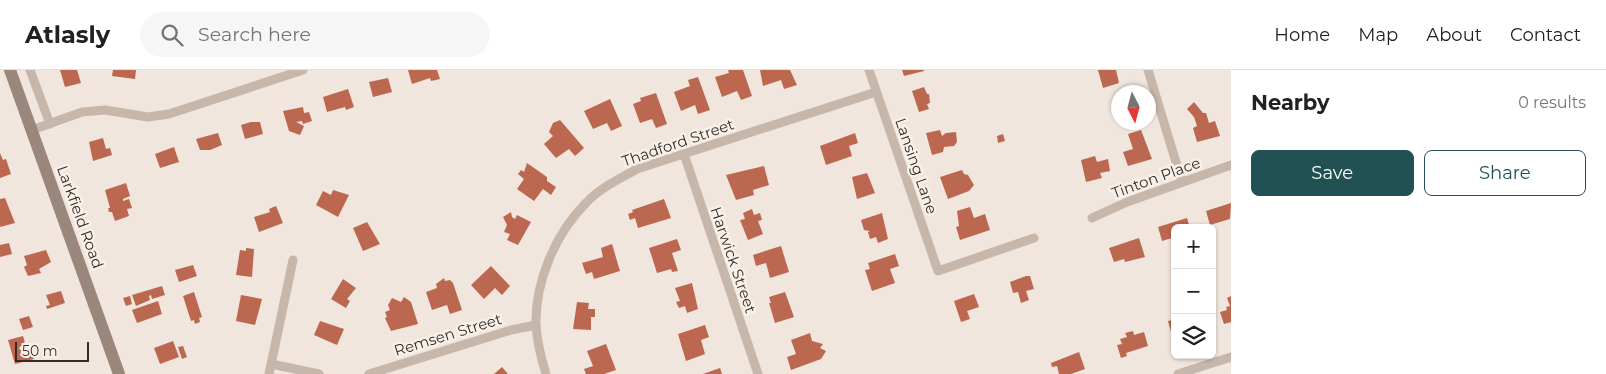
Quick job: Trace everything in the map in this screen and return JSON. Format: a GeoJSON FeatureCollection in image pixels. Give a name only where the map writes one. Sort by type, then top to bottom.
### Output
{"type":"FeatureCollection","features":[{"type":"Feature","properties":{"kind":"main road","name":"Larkfield Road"},"geometry":{"type":"LineString","coordinates":[[10,70],[119,374]]}},
{"type":"Feature","properties":{"kind":"street"},"geometry":{"type":"LineString","coordinates":[[30,70],[50,124]]}},
{"type":"Feature","properties":{"kind":"street"},"geometry":{"type":"LineString","coordinates":[[32,130],[89,112],[105,110],[148,117],[169,114],[303,70]]}},
{"type":"Feature","properties":{"kind":"street","name":"Lansing Lane"},"geometry":{"type":"LineString","coordinates":[[869,70],[938,271],[1034,238]]}},
{"type":"Feature","properties":{"kind":"street"},"geometry":{"type":"LineString","coordinates":[[1148,70],[1182,182]]}},
{"type":"Feature","properties":{"kind":"street","name":"Thadford Street"},"geometry":{"type":"LineString","coordinates":[[546,374],[540,355],[536,325],[540,294],[552,252],[567,225],[586,202],[610,184],[637,169],[876,92]]}},
{"type":"Feature","properties":{"kind":"street","name":"Harwick Street"},"geometry":{"type":"LineString","coordinates":[[684,154],[758,374]]}},
{"type":"Feature","properties":{"kind":"street","name":"Tinton Place"},"geometry":{"type":"LineString","coordinates":[[1092,218],[1182,182],[1231,165]]}},
{"type":"Feature","properties":{"kind":"street"},"geometry":{"type":"LineString","coordinates":[[269,374],[293,260]]}},
{"type":"Feature","properties":{"kind":"street","name":"Remsen Street"},"geometry":{"type":"LineString","coordinates":[[369,374],[511,330],[536,325]]}},
{"type":"Feature","properties":{"kind":"street"},"geometry":{"type":"LineString","coordinates":[[1178,374],[1194,372],[1231,357]]}},
{"type":"Feature","properties":{"kind":"street"},"geometry":{"type":"LineString","coordinates":[[272,364],[318,374]]}},
{"type":"Feature","properties":{"kind":"building"},"geometry":{"type":"Polygon","coordinates":[[[60,70],[77,70],[81,83],[65,87],[60,70]]]}},
{"type":"Feature","properties":{"kind":"building"},"geometry":{"type":"Polygon","coordinates":[[[113,70],[136,70],[135,79],[112,76],[113,70]]]}},
{"type":"Feature","properties":{"kind":"building"},"geometry":{"type":"Polygon","coordinates":[[[408,70],[437,70],[440,79],[431,81],[430,78],[412,84],[408,70]]]}},
{"type":"Feature","properties":{"kind":"building"},"geometry":{"type":"Polygon","coordinates":[[[728,70],[743,70],[752,96],[741,100],[737,91],[722,97],[715,77],[729,73],[728,70]]]}},
{"type":"Feature","properties":{"kind":"building"},"geometry":{"type":"Polygon","coordinates":[[[760,70],[790,70],[797,85],[784,89],[781,80],[763,86],[760,70]]]}},
{"type":"Feature","properties":{"kind":"building"},"geometry":{"type":"Polygon","coordinates":[[[902,70],[924,70],[924,71],[904,76],[902,70]]]}},
{"type":"Feature","properties":{"kind":"building"},"geometry":{"type":"Polygon","coordinates":[[[1098,70],[1116,70],[1119,83],[1103,88],[1098,70]]]}},
{"type":"Feature","properties":{"kind":"building"},"geometry":{"type":"Polygon","coordinates":[[[698,77],[710,110],[698,114],[695,105],[681,111],[674,92],[690,86],[688,80],[698,77]]]}},
{"type":"Feature","properties":{"kind":"building"},"geometry":{"type":"Polygon","coordinates":[[[388,78],[392,92],[373,97],[369,82],[388,78]]]}},
{"type":"Feature","properties":{"kind":"building"},"geometry":{"type":"Polygon","coordinates":[[[924,87],[927,94],[929,94],[930,103],[927,104],[929,109],[919,112],[912,91],[924,87]]]}},
{"type":"Feature","properties":{"kind":"building"},"geometry":{"type":"Polygon","coordinates":[[[348,89],[354,107],[346,110],[345,107],[327,112],[323,97],[348,89]]]}},
{"type":"Feature","properties":{"kind":"building"},"geometry":{"type":"Polygon","coordinates":[[[656,93],[667,124],[656,128],[652,119],[640,123],[633,104],[641,101],[640,98],[656,93]]]}},
{"type":"Feature","properties":{"kind":"building"},"geometry":{"type":"Polygon","coordinates":[[[610,99],[622,126],[611,131],[607,123],[593,129],[584,111],[610,99]]]}},
{"type":"Feature","properties":{"kind":"building"},"geometry":{"type":"Polygon","coordinates":[[[1194,102],[1203,113],[1206,113],[1209,123],[1215,121],[1220,136],[1197,142],[1193,128],[1197,126],[1194,117],[1187,109],[1194,102]]]}},
{"type":"Feature","properties":{"kind":"building"},"geometry":{"type":"Polygon","coordinates":[[[303,107],[304,113],[309,112],[312,121],[303,124],[302,121],[296,122],[304,126],[300,135],[289,131],[283,111],[303,107]]]}},
{"type":"Feature","properties":{"kind":"building"},"geometry":{"type":"Polygon","coordinates":[[[560,120],[584,148],[575,156],[569,149],[556,158],[544,144],[553,136],[549,132],[553,123],[560,120]]]}},
{"type":"Feature","properties":{"kind":"building"},"geometry":{"type":"Polygon","coordinates":[[[260,122],[263,134],[245,139],[241,125],[260,122]]]}},
{"type":"Feature","properties":{"kind":"building"},"geometry":{"type":"Polygon","coordinates":[[[940,130],[942,136],[946,133],[956,132],[957,142],[954,146],[944,147],[943,152],[932,155],[926,133],[940,130]]]}},
{"type":"Feature","properties":{"kind":"building"},"geometry":{"type":"Polygon","coordinates":[[[1141,130],[1152,159],[1128,166],[1123,152],[1133,149],[1128,134],[1141,130]]]}},
{"type":"Feature","properties":{"kind":"building"},"geometry":{"type":"Polygon","coordinates":[[[218,133],[222,145],[210,150],[200,150],[196,139],[218,133]]]}},
{"type":"Feature","properties":{"kind":"building"},"geometry":{"type":"Polygon","coordinates":[[[855,133],[858,143],[849,146],[852,156],[826,165],[820,146],[855,133]]]}},
{"type":"Feature","properties":{"kind":"building"},"geometry":{"type":"Polygon","coordinates":[[[1003,134],[1005,141],[998,143],[997,136],[1003,134]]]}},
{"type":"Feature","properties":{"kind":"building"},"geometry":{"type":"Polygon","coordinates":[[[103,138],[106,149],[110,148],[112,155],[93,161],[89,142],[103,138]]]}},
{"type":"Feature","properties":{"kind":"building"},"geometry":{"type":"Polygon","coordinates":[[[174,147],[179,162],[160,168],[155,154],[174,147]]]}},
{"type":"Feature","properties":{"kind":"building"},"geometry":{"type":"Polygon","coordinates":[[[0,153],[3,160],[6,159],[11,174],[0,178],[0,153]]]}},
{"type":"Feature","properties":{"kind":"building"},"geometry":{"type":"Polygon","coordinates":[[[1095,156],[1097,162],[1108,159],[1110,171],[1100,173],[1102,178],[1086,182],[1081,160],[1095,156]]]}},
{"type":"Feature","properties":{"kind":"building"},"geometry":{"type":"Polygon","coordinates":[[[527,163],[547,177],[547,181],[556,187],[551,195],[543,189],[534,201],[517,189],[524,179],[518,174],[521,170],[524,172],[527,163]]]}},
{"type":"Feature","properties":{"kind":"building"},"geometry":{"type":"Polygon","coordinates":[[[764,166],[769,185],[753,190],[754,195],[736,200],[726,175],[764,166]]]}},
{"type":"Feature","properties":{"kind":"building"},"geometry":{"type":"Polygon","coordinates":[[[962,170],[964,174],[968,175],[974,185],[969,191],[948,199],[940,177],[962,170]]]}},
{"type":"Feature","properties":{"kind":"building"},"geometry":{"type":"Polygon","coordinates":[[[867,173],[875,193],[857,199],[852,177],[867,173]]]}},
{"type":"Feature","properties":{"kind":"building"},"geometry":{"type":"Polygon","coordinates":[[[126,183],[130,196],[123,199],[123,201],[129,199],[132,208],[127,209],[129,216],[115,221],[112,212],[109,212],[108,208],[110,208],[105,190],[126,183]]]}},
{"type":"Feature","properties":{"kind":"building"},"geometry":{"type":"Polygon","coordinates":[[[333,190],[349,195],[338,217],[316,205],[323,191],[331,195],[333,190]]]}},
{"type":"Feature","properties":{"kind":"building"},"geometry":{"type":"Polygon","coordinates":[[[5,198],[15,223],[0,227],[0,199],[5,198]]]}},
{"type":"Feature","properties":{"kind":"building"},"geometry":{"type":"Polygon","coordinates":[[[664,199],[671,218],[638,228],[635,218],[630,220],[628,214],[633,212],[632,210],[664,199]]]}},
{"type":"Feature","properties":{"kind":"building"},"geometry":{"type":"Polygon","coordinates":[[[1231,203],[1230,219],[1210,224],[1206,211],[1231,203]]]}},
{"type":"Feature","properties":{"kind":"building"},"geometry":{"type":"Polygon","coordinates":[[[276,206],[283,223],[259,232],[254,217],[270,212],[269,209],[276,206]]]}},
{"type":"Feature","properties":{"kind":"building"},"geometry":{"type":"Polygon","coordinates":[[[970,207],[974,218],[985,214],[990,230],[960,240],[956,227],[959,226],[957,211],[970,207]]]}},
{"type":"Feature","properties":{"kind":"building"},"geometry":{"type":"Polygon","coordinates":[[[752,209],[754,215],[760,213],[762,220],[758,221],[763,234],[748,240],[740,220],[745,219],[743,213],[752,209]]]}},
{"type":"Feature","properties":{"kind":"building"},"geometry":{"type":"Polygon","coordinates":[[[511,212],[512,217],[515,219],[517,215],[531,222],[518,245],[507,240],[510,234],[504,232],[507,225],[503,217],[511,212]]]}},
{"type":"Feature","properties":{"kind":"building"},"geometry":{"type":"Polygon","coordinates":[[[882,213],[888,239],[878,243],[876,237],[870,239],[868,232],[870,231],[864,230],[861,220],[882,213]]]}},
{"type":"Feature","properties":{"kind":"building"},"geometry":{"type":"Polygon","coordinates":[[[1187,218],[1189,224],[1171,224],[1171,238],[1162,241],[1158,227],[1187,218]]]}},
{"type":"Feature","properties":{"kind":"building"},"geometry":{"type":"Polygon","coordinates":[[[367,222],[380,244],[363,251],[353,228],[367,222]]]}},
{"type":"Feature","properties":{"kind":"building"},"geometry":{"type":"Polygon","coordinates":[[[1139,238],[1145,257],[1125,262],[1124,259],[1114,262],[1109,248],[1139,238]]]}},
{"type":"Feature","properties":{"kind":"building"},"geometry":{"type":"Polygon","coordinates":[[[677,239],[681,250],[672,253],[678,271],[672,272],[671,269],[657,273],[649,248],[677,239]]]}},
{"type":"Feature","properties":{"kind":"building"},"geometry":{"type":"Polygon","coordinates":[[[9,243],[12,254],[0,257],[0,245],[9,243]]]}},
{"type":"Feature","properties":{"kind":"building"},"geometry":{"type":"Polygon","coordinates":[[[612,244],[620,271],[594,279],[592,272],[586,274],[582,263],[603,257],[601,248],[612,244]]]}},
{"type":"Feature","properties":{"kind":"building"},"geometry":{"type":"Polygon","coordinates":[[[781,246],[789,272],[770,278],[766,263],[756,266],[753,255],[781,246]]]}},
{"type":"Feature","properties":{"kind":"building"},"geometry":{"type":"Polygon","coordinates":[[[246,248],[254,249],[252,277],[236,275],[240,250],[246,251],[246,248]]]}},
{"type":"Feature","properties":{"kind":"building"},"geometry":{"type":"Polygon","coordinates":[[[46,250],[51,262],[39,269],[41,273],[28,276],[24,267],[27,265],[24,256],[46,250]]]}},
{"type":"Feature","properties":{"kind":"building"},"geometry":{"type":"Polygon","coordinates":[[[895,254],[899,266],[890,269],[895,283],[872,291],[865,270],[870,269],[868,263],[895,254]]]}},
{"type":"Feature","properties":{"kind":"building"},"geometry":{"type":"Polygon","coordinates":[[[193,265],[197,276],[179,282],[175,270],[193,265]]]}},
{"type":"Feature","properties":{"kind":"building"},"geometry":{"type":"Polygon","coordinates":[[[491,266],[510,286],[502,295],[495,288],[484,299],[471,285],[491,266]]]}},
{"type":"Feature","properties":{"kind":"building"},"geometry":{"type":"Polygon","coordinates":[[[1030,276],[1034,289],[1026,291],[1029,300],[1021,303],[1018,292],[1013,293],[1010,282],[1030,276]]]}},
{"type":"Feature","properties":{"kind":"building"},"geometry":{"type":"Polygon","coordinates":[[[444,278],[445,281],[450,280],[453,283],[462,310],[450,314],[447,305],[432,310],[426,292],[437,288],[436,284],[444,278]]]}},
{"type":"Feature","properties":{"kind":"building"},"geometry":{"type":"Polygon","coordinates":[[[343,279],[356,288],[347,299],[350,301],[346,308],[331,299],[343,279]]]}},
{"type":"Feature","properties":{"kind":"building"},"geometry":{"type":"Polygon","coordinates":[[[692,283],[698,309],[687,313],[685,306],[679,308],[676,302],[680,301],[675,288],[692,283]]]}},
{"type":"Feature","properties":{"kind":"building"},"geometry":{"type":"Polygon","coordinates":[[[162,286],[165,295],[152,299],[151,295],[149,296],[150,300],[136,306],[132,295],[162,286]]]}},
{"type":"Feature","properties":{"kind":"building"},"geometry":{"type":"Polygon","coordinates":[[[61,291],[65,303],[47,309],[46,306],[50,305],[46,295],[61,291]]]}},
{"type":"Feature","properties":{"kind":"building"},"geometry":{"type":"Polygon","coordinates":[[[194,292],[202,317],[199,318],[200,322],[195,324],[194,320],[191,321],[183,296],[194,292]]]}},
{"type":"Feature","properties":{"kind":"building"},"geometry":{"type":"Polygon","coordinates":[[[785,292],[794,317],[775,323],[769,297],[785,292]]]}},
{"type":"Feature","properties":{"kind":"building"},"geometry":{"type":"Polygon","coordinates":[[[974,294],[979,307],[967,311],[970,319],[961,322],[954,301],[974,294]]]}},
{"type":"Feature","properties":{"kind":"building"},"geometry":{"type":"Polygon","coordinates":[[[241,295],[262,299],[255,325],[236,321],[241,295]]]}},
{"type":"Feature","properties":{"kind":"building"},"geometry":{"type":"Polygon","coordinates":[[[130,296],[132,304],[126,306],[123,298],[130,296]]]}},
{"type":"Feature","properties":{"kind":"building"},"geometry":{"type":"Polygon","coordinates":[[[1231,296],[1231,322],[1224,324],[1220,312],[1227,310],[1226,307],[1230,306],[1227,298],[1231,296]]]}},
{"type":"Feature","properties":{"kind":"building"},"geometry":{"type":"Polygon","coordinates":[[[404,297],[411,302],[418,324],[391,331],[385,318],[387,317],[385,312],[390,310],[388,305],[392,298],[401,302],[404,297]]]}},
{"type":"Feature","properties":{"kind":"building"},"geometry":{"type":"Polygon","coordinates":[[[158,301],[162,314],[137,323],[132,310],[158,301]]]}},
{"type":"Feature","properties":{"kind":"building"},"geometry":{"type":"Polygon","coordinates":[[[577,302],[589,303],[588,309],[595,309],[595,317],[591,317],[591,330],[573,329],[577,302]]]}},
{"type":"Feature","properties":{"kind":"building"},"geometry":{"type":"Polygon","coordinates":[[[29,316],[33,327],[23,330],[19,319],[29,316]]]}},
{"type":"Feature","properties":{"kind":"building"},"geometry":{"type":"Polygon","coordinates":[[[1171,320],[1171,332],[1168,321],[1171,320]]]}},
{"type":"Feature","properties":{"kind":"building"},"geometry":{"type":"Polygon","coordinates":[[[320,321],[344,329],[337,345],[314,335],[320,321]]]}},
{"type":"Feature","properties":{"kind":"building"},"geometry":{"type":"Polygon","coordinates":[[[705,325],[709,337],[701,340],[705,354],[686,361],[678,334],[705,325]]]}},
{"type":"Feature","properties":{"kind":"building"},"geometry":{"type":"Polygon","coordinates":[[[1133,331],[1134,335],[1144,332],[1148,346],[1126,353],[1127,356],[1121,358],[1117,345],[1122,344],[1120,339],[1127,337],[1125,333],[1133,331]]]}},
{"type":"Feature","properties":{"kind":"building"},"geometry":{"type":"Polygon","coordinates":[[[810,333],[812,341],[823,344],[820,348],[826,351],[821,359],[791,370],[787,357],[796,354],[791,340],[810,333]]]}},
{"type":"Feature","properties":{"kind":"building"},"geometry":{"type":"Polygon","coordinates":[[[23,336],[27,350],[31,349],[34,359],[15,364],[8,340],[23,336]]]}},
{"type":"Feature","properties":{"kind":"building"},"geometry":{"type":"Polygon","coordinates":[[[173,341],[179,357],[160,364],[154,348],[173,341]]]}},
{"type":"Feature","properties":{"kind":"building"},"geometry":{"type":"Polygon","coordinates":[[[606,344],[616,370],[604,374],[586,374],[584,369],[593,366],[587,351],[606,344]]]}},
{"type":"Feature","properties":{"kind":"building"},"geometry":{"type":"Polygon","coordinates":[[[183,346],[187,357],[182,359],[178,347],[183,346]]]}},
{"type":"Feature","properties":{"kind":"building"},"geometry":{"type":"Polygon","coordinates":[[[1079,352],[1085,369],[1071,374],[1059,374],[1057,366],[1052,367],[1051,363],[1079,352]]]}},
{"type":"Feature","properties":{"kind":"building"},"geometry":{"type":"Polygon","coordinates":[[[502,367],[508,374],[494,374],[502,367]]]}},
{"type":"Feature","properties":{"kind":"building"},"geometry":{"type":"Polygon","coordinates":[[[720,368],[722,374],[703,374],[720,368]]]}}]}
